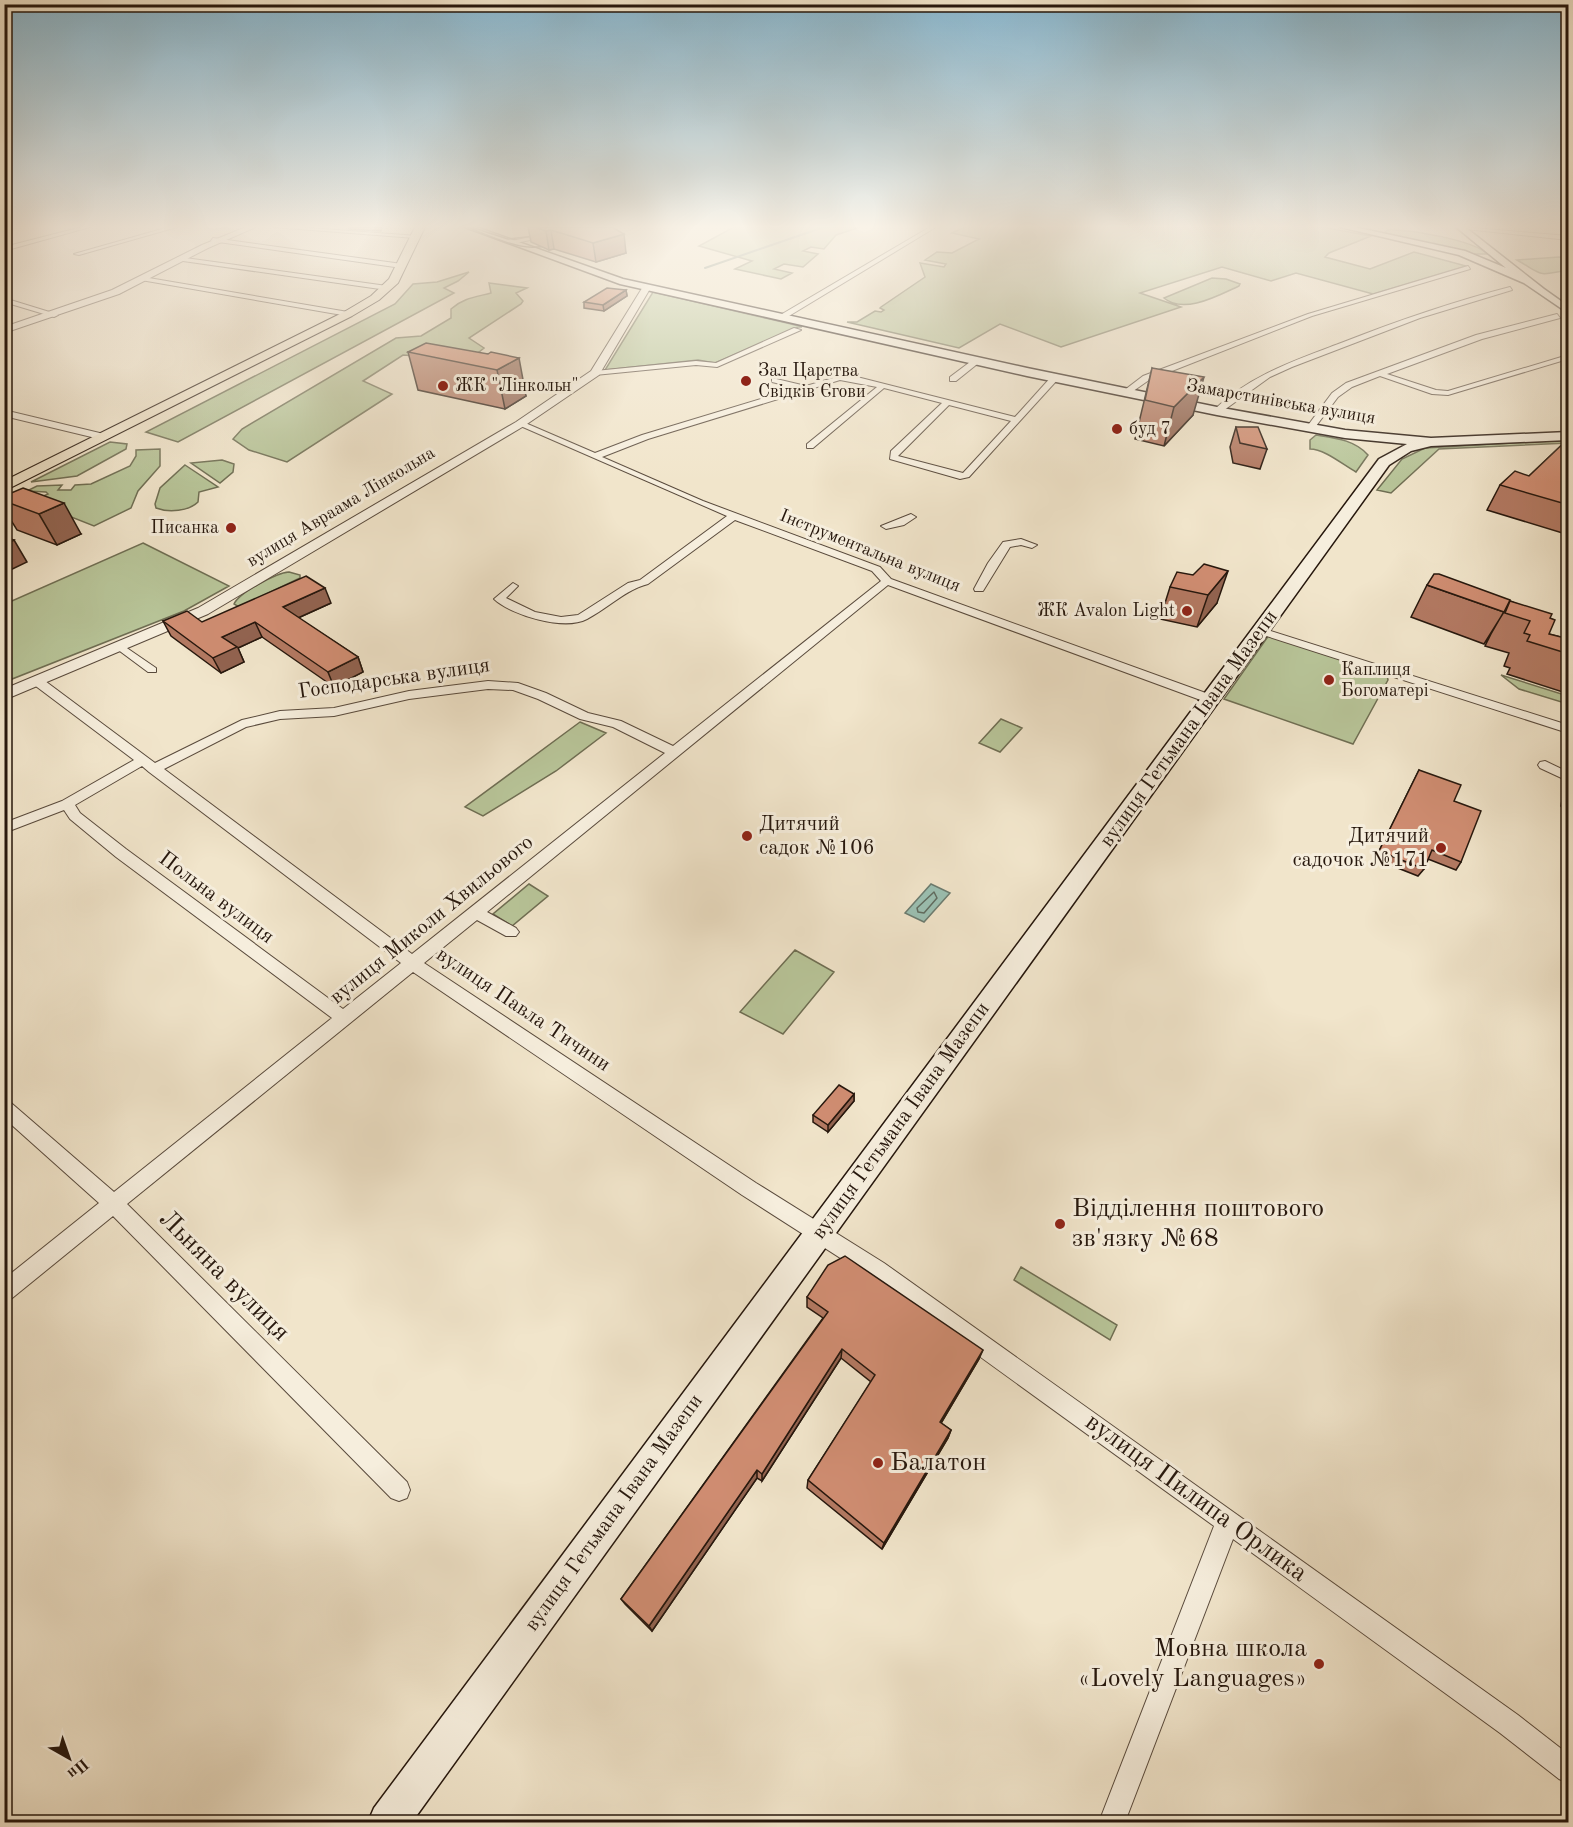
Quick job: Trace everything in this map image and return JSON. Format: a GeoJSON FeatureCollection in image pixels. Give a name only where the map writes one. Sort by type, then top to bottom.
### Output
{"type":"FeatureCollection","features":[{"type":"Feature","properties":{"kind":"main road"},"geometry":{"type":"LineString","coordinates":[[4,487],[351,312]]}},
{"type":"Feature","properties":{"kind":"main road","name":"Замарстинівська вулиця"},"geometry":{"type":"LineString","coordinates":[[760,312],[1055,378],[1345,434],[1431,442],[1569,436]]}},
{"type":"Feature","properties":{"kind":"main road"},"geometry":{"type":"LineString","coordinates":[[1345,434],[1368,443],[1384,462]]}},
{"type":"Feature","properties":{"kind":"main road","name":"вулиця Гетьмана Івана Мазепи"},"geometry":{"type":"LineString","coordinates":[[388,1822],[1384,462],[1406,448],[1431,442]]}},
{"type":"Feature","properties":{"kind":"main road"},"geometry":{"type":"LineString","coordinates":[[1348,513],[1352,512],[1364,495]]}},
{"type":"Feature","properties":{"kind":"street"},"geometry":{"type":"LineString","coordinates":[[45,312],[54,315]]}},
{"type":"Feature","properties":{"kind":"street"},"geometry":{"type":"LineString","coordinates":[[4,330],[61,312]]}},
{"type":"Feature","properties":{"kind":"street"},"geometry":{"type":"LineString","coordinates":[[340,312],[348,314]]}},
{"type":"Feature","properties":{"kind":"street","name":"вулиця Авраама Лінкольна"},"geometry":{"type":"LineString","coordinates":[[4,694],[203,611],[520,424],[595,373],[632,312]]}},
{"type":"Feature","properties":{"kind":"street"},"geometry":{"type":"LineString","coordinates":[[781,317],[789,312]]}},
{"type":"Feature","properties":{"kind":"street"},"geometry":{"type":"LineString","coordinates":[[1126,392],[1146,378],[1319,312]]}},
{"type":"Feature","properties":{"kind":"street"},"geometry":{"type":"LineString","coordinates":[[1217,411],[1267,375],[1431,312]]}},
{"type":"Feature","properties":{"kind":"street"},"geometry":{"type":"LineString","coordinates":[[1310,428],[1335,394],[1349,385],[1479,337],[1557,316]]}},
{"type":"Feature","properties":{"kind":"street"},"geometry":{"type":"LineString","coordinates":[[595,373],[696,363],[717,365],[796,330]]}},
{"type":"Feature","properties":{"kind":"street"},"geometry":{"type":"LineString","coordinates":[[1380,374],[1434,392],[1448,393],[1569,357]]}},
{"type":"Feature","properties":{"kind":"street"},"geometry":{"type":"LineString","coordinates":[[953,379],[977,361]]}},
{"type":"Feature","properties":{"kind":"street"},"geometry":{"type":"LineString","coordinates":[[596,456],[645,437],[806,388],[849,378],[869,381],[881,387],[1016,420]]}},
{"type":"Feature","properties":{"kind":"street"},"geometry":{"type":"LineString","coordinates":[[946,403],[894,453],[893,457],[960,476],[966,475],[1055,378]]}},
{"type":"Feature","properties":{"kind":"street"},"geometry":{"type":"LineString","coordinates":[[775,380],[806,388]]}},
{"type":"Feature","properties":{"kind":"street"},"geometry":{"type":"LineString","coordinates":[[810,446],[881,387]]}},
{"type":"Feature","properties":{"kind":"street"},"geometry":{"type":"LineString","coordinates":[[4,413],[104,437]]}},
{"type":"Feature","properties":{"kind":"street","name":"Інструментальна вулиця"},"geometry":{"type":"LineString","coordinates":[[520,424],[734,516],[851,558],[876,569],[887,581],[1210,699]]}},
{"type":"Feature","properties":{"kind":"street"},"geometry":{"type":"LineString","coordinates":[[513,586],[499,599],[532,615],[561,620],[581,618],[632,585],[644,582],[734,516]]}},
{"type":"Feature","properties":{"kind":"street"},"geometry":{"type":"LineString","coordinates":[[886,526],[901,523],[911,517]]}},
{"type":"Feature","properties":{"kind":"street"},"geometry":{"type":"LineString","coordinates":[[979,589],[993,563],[1007,544],[1022,542],[1032,545]]}},
{"type":"Feature","properties":{"kind":"street","name":"вулиця Миколи Хвильового"},"geometry":{"type":"LineString","coordinates":[[4,1292],[115,1205],[887,581]]}},
{"type":"Feature","properties":{"kind":"street"},"geometry":{"type":"LineString","coordinates":[[1261,631],[1569,729]]}},
{"type":"Feature","properties":{"kind":"street"},"geometry":{"type":"LineString","coordinates":[[121,647],[152,670]]}},
{"type":"Feature","properties":{"kind":"street","name":"вулиця Павла Тичини"},"geometry":{"type":"LineString","coordinates":[[37,681],[414,964],[749,1189],[820,1232]]}},
{"type":"Feature","properties":{"kind":"street","name":"Господарська вулиця"},"geometry":{"type":"LineString","coordinates":[[4,828],[67,804],[242,724],[280,715],[334,712],[409,695],[488,685],[514,686],[543,696],[584,716],[617,724],[674,752]]}},
{"type":"Feature","properties":{"kind":"street"},"geometry":{"type":"LineString","coordinates":[[1545,765],[1569,777]]}},
{"type":"Feature","properties":{"kind":"street"},"geometry":{"type":"LineString","coordinates":[[1569,800],[1569,806]]}},
{"type":"Feature","properties":{"kind":"street","name":"Польна вулиця"},"geometry":{"type":"LineString","coordinates":[[67,804],[75,816],[121,853],[345,1019]]}},
{"type":"Feature","properties":{"kind":"street"},"geometry":{"type":"LineString","coordinates":[[477,913],[511,932]]}},
{"type":"Feature","properties":{"kind":"street","name":"Льняна вулиця"},"geometry":{"type":"LineString","coordinates":[[4,1107],[115,1205],[399,1490]]}},
{"type":"Feature","properties":{"kind":"street","name":"вулиця Пилипа Орлика"},"geometry":{"type":"LineString","coordinates":[[820,1232],[877,1270],[1228,1521],[1569,1770]]}},
{"type":"Feature","properties":{"kind":"street"},"geometry":{"type":"LineString","coordinates":[[1112,1822],[1228,1521]]}},
{"type":"Feature","properties":{"kind":"shaded area"},"geometry":{"type":"Polygon","coordinates":[[[379,312],[418,312],[178,442],[146,432],[379,312]]]}},
{"type":"Feature","properties":{"kind":"shaded area"},"geometry":{"type":"Polygon","coordinates":[[[451,312],[508,312],[469,338],[484,348],[469,360],[403,355],[363,381],[392,394],[287,462],[249,450],[233,439],[242,429],[396,338],[421,336],[451,318],[451,312]]]}},
{"type":"Feature","properties":{"kind":"shaded area"},"geometry":{"type":"Polygon","coordinates":[[[641,312],[739,312],[802,327],[715,363],[698,360],[605,370],[641,312]]]}},
{"type":"Feature","properties":{"kind":"shaded area"},"geometry":{"type":"Polygon","coordinates":[[[873,312],[1165,312],[1061,347],[1000,324],[959,348],[847,322],[857,322],[873,312]]]}},
{"type":"Feature","properties":{"kind":"shaded area"},"geometry":{"type":"Polygon","coordinates":[[[1316,435],[1351,443],[1368,455],[1356,472],[1327,454],[1310,449],[1310,440],[1316,435]]]}},
{"type":"Feature","properties":{"kind":"shaded area"},"geometry":{"type":"Polygon","coordinates":[[[1568,440],[1568,443],[1439,449],[1391,493],[1377,490],[1402,459],[1425,448],[1568,440]]]}},
{"type":"Feature","properties":{"kind":"shaded area"},"geometry":{"type":"Polygon","coordinates":[[[110,442],[127,444],[126,449],[77,476],[31,482],[110,442]]]}},
{"type":"Feature","properties":{"kind":"shaded area"},"geometry":{"type":"Polygon","coordinates":[[[160,449],[160,466],[138,491],[131,508],[94,526],[46,507],[5,526],[4,514],[48,494],[27,491],[37,486],[62,485],[58,490],[71,490],[75,485],[91,484],[130,466],[136,456],[136,450],[160,449]]]}},
{"type":"Feature","properties":{"kind":"shaded area"},"geometry":{"type":"Polygon","coordinates":[[[222,460],[234,464],[233,472],[220,483],[191,463],[222,460]]]}},
{"type":"Feature","properties":{"kind":"shaded area"},"geometry":{"type":"Polygon","coordinates":[[[185,465],[218,487],[199,492],[198,502],[184,509],[173,511],[156,508],[160,488],[185,465]]]}},
{"type":"Feature","properties":{"kind":"shaded area"},"geometry":{"type":"Polygon","coordinates":[[[143,543],[229,586],[184,611],[7,681],[5,679],[5,604],[143,543]]]}},
{"type":"Feature","properties":{"kind":"shaded area"},"geometry":{"type":"Polygon","coordinates":[[[289,572],[300,575],[300,578],[239,607],[234,604],[243,594],[258,584],[289,572]]]}},
{"type":"Feature","properties":{"kind":"shaded area"},"geometry":{"type":"Polygon","coordinates":[[[1269,635],[1387,675],[1388,680],[1353,744],[1224,699],[1269,635]]]}},
{"type":"Feature","properties":{"kind":"shaded area"},"geometry":{"type":"Polygon","coordinates":[[[1501,675],[1568,696],[1568,704],[1519,689],[1501,675]]]}},
{"type":"Feature","properties":{"kind":"shaded area"},"geometry":{"type":"Polygon","coordinates":[[[1001,719],[1022,728],[1000,752],[979,743],[1001,719]]]}},
{"type":"Feature","properties":{"kind":"shaded area"},"geometry":{"type":"Polygon","coordinates":[[[580,722],[606,733],[556,771],[483,816],[465,807],[580,722]]]}},
{"type":"Feature","properties":{"kind":"shaded area"},"geometry":{"type":"Polygon","coordinates":[[[529,884],[548,896],[512,926],[493,914],[529,884]]]}},
{"type":"Feature","properties":{"kind":"shaded area"},"geometry":{"type":"Polygon","coordinates":[[[795,950],[834,972],[783,1034],[740,1012],[795,950]]]}},
{"type":"Feature","properties":{"kind":"shaded area"},"geometry":{"type":"Polygon","coordinates":[[[1021,1267],[1117,1325],[1110,1340],[1014,1280],[1021,1267]]]}},
{"type":"Feature","properties":{"kind":"water"},"geometry":{"type":"Polygon","coordinates":[[[931,884],[950,893],[924,922],[905,913],[931,884]]]}},
{"type":"Feature","properties":{"kind":"building"},"geometry":{"type":"Polygon","coordinates":[[[426,343],[519,358],[497,370],[408,352],[426,343]]]}},
{"type":"Feature","properties":{"kind":"building"},"geometry":{"type":"Polygon","coordinates":[[[1152,368],[1204,377],[1174,407],[1145,400],[1152,368]]]}},
{"type":"Feature","properties":{"kind":"building"},"geometry":{"type":"Polygon","coordinates":[[[1236,427],[1258,427],[1267,449],[1240,443],[1236,427]]]}},
{"type":"Feature","properties":{"kind":"building"},"geometry":{"type":"Polygon","coordinates":[[[1569,438],[1569,505],[1500,485],[1515,471],[1529,476],[1569,438]]]}},
{"type":"Feature","properties":{"kind":"building"},"geometry":{"type":"Polygon","coordinates":[[[23,488],[64,503],[39,514],[4,501],[4,496],[23,488]]]}},
{"type":"Feature","properties":{"kind":"building"},"geometry":{"type":"Polygon","coordinates":[[[4,537],[14,540],[4,545],[4,537]]]}},
{"type":"Feature","properties":{"kind":"building"},"geometry":{"type":"Polygon","coordinates":[[[1204,564],[1228,571],[1208,595],[1170,587],[1177,572],[1193,575],[1204,564]]]}},
{"type":"Feature","properties":{"kind":"building"},"geometry":{"type":"Polygon","coordinates":[[[1434,574],[1510,600],[1504,612],[1427,585],[1434,574]]]}},
{"type":"Feature","properties":{"kind":"building"},"geometry":{"type":"Polygon","coordinates":[[[306,576],[325,588],[283,607],[358,657],[328,672],[255,622],[222,637],[237,647],[213,658],[163,621],[187,611],[202,622],[306,576]]]}},
{"type":"Feature","properties":{"kind":"building"},"geometry":{"type":"Polygon","coordinates":[[[1510,601],[1552,614],[1550,618],[1555,620],[1549,634],[1569,639],[1569,654],[1527,641],[1530,635],[1524,633],[1530,621],[1505,613],[1510,601]]]}},
{"type":"Feature","properties":{"kind":"building"},"geometry":{"type":"Polygon","coordinates":[[[1419,770],[1461,785],[1454,801],[1481,811],[1461,862],[1432,850],[1424,869],[1379,851],[1419,770]]]}},
{"type":"Feature","properties":{"kind":"building"},"geometry":{"type":"Polygon","coordinates":[[[839,1085],[854,1094],[828,1125],[813,1115],[839,1085]]]}},
{"type":"Feature","properties":{"kind":"building"},"geometry":{"type":"Polygon","coordinates":[[[845,1256],[983,1350],[940,1422],[951,1430],[884,1543],[808,1480],[875,1375],[842,1349],[762,1474],[757,1470],[649,1626],[621,1599],[828,1312],[807,1297],[828,1265],[845,1256]]]}},
{"type":"Feature","properties":{"kind":"place","name":"Зал Царства Свідків Єгови"},"geometry":{"type":"Point","coordinates":[746,381]}},
{"type":"Feature","properties":{"kind":"place","name":"ЖК \"Лінкольн\""},"geometry":{"type":"Point","coordinates":[443,386]}},
{"type":"Feature","properties":{"kind":"place","name":"буд 7"},"geometry":{"type":"Point","coordinates":[1117,429]}},
{"type":"Feature","properties":{"kind":"place","name":"Писанка"},"geometry":{"type":"Point","coordinates":[231,528]}},
{"type":"Feature","properties":{"kind":"place","name":"ЖК Avalon Light"},"geometry":{"type":"Point","coordinates":[1187,611]}},
{"type":"Feature","properties":{"kind":"place","name":"Каплиця Богоматері"},"geometry":{"type":"Point","coordinates":[1329,680]}},
{"type":"Feature","properties":{"kind":"place","name":"Дитячий садок №106"},"geometry":{"type":"Point","coordinates":[747,836]}},
{"type":"Feature","properties":{"kind":"place","name":"Дитячий садочок №171"},"geometry":{"type":"Point","coordinates":[1441,848]}},
{"type":"Feature","properties":{"kind":"place","name":"Відділення поштового зв'язку №68"},"geometry":{"type":"Point","coordinates":[1060,1224]}},
{"type":"Feature","properties":{"kind":"place","name":"Балатон"},"geometry":{"type":"Point","coordinates":[878,1463]}},
{"type":"Feature","properties":{"kind":"place","name":"Мовна школа «Lovely Languages»"},"geometry":{"type":"Point","coordinates":[1319,1664]}}]}
